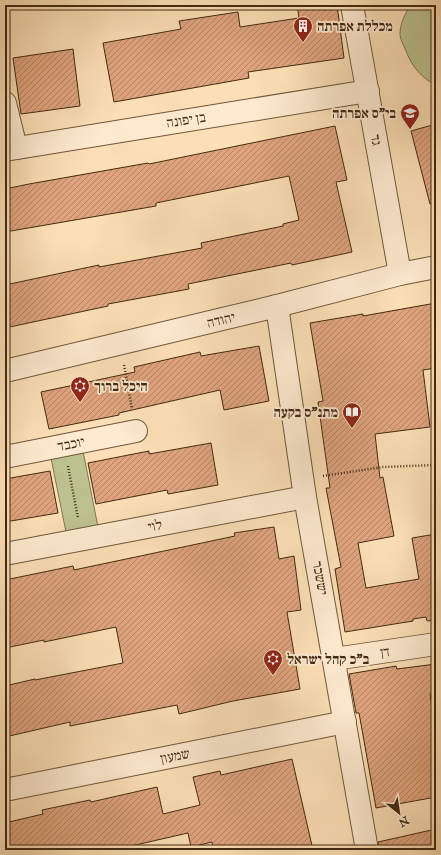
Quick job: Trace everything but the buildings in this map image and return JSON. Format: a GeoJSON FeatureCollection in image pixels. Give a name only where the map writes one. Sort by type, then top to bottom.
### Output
{"type":"FeatureCollection","features":[{"type":"Feature","properties":{"kind":"street","name":"גד"},"geometry":{"type":"LineString","coordinates":[[352,5],[400,274]]}},
{"type":"Feature","properties":{"kind":"street","name":"בן יפונה"},"geometry":{"type":"LineString","coordinates":[[11,149],[368,91]]}},
{"type":"Feature","properties":{"kind":"street"},"geometry":{"type":"LineString","coordinates":[[5,103],[11,149]]}},
{"type":"Feature","properties":{"kind":"street","name":"יהודה"},"geometry":{"type":"LineString","coordinates":[[5,371],[278,306],[400,274],[436,267]]}},
{"type":"Feature","properties":{"kind":"street","name":"יששכר"},"geometry":{"type":"LineString","coordinates":[[278,306],[304,488],[367,850]]}},
{"type":"Feature","properties":{"kind":"street","name":"יוכבד"},"geometry":{"type":"LineString","coordinates":[[5,457],[136,431]]}},
{"type":"Feature","properties":{"kind":"street","name":"לוי"},"geometry":{"type":"LineString","coordinates":[[5,554],[82,540],[304,488]]}},
{"type":"Feature","properties":{"kind":"street","name":"דן"},"geometry":{"type":"LineString","coordinates":[[334,659],[436,644]]}},
{"type":"Feature","properties":{"kind":"street","name":"שמעון"},"geometry":{"type":"LineString","coordinates":[[5,790],[345,722]]}},
{"type":"Feature","properties":{"kind":"path"},"geometry":{"type":"LineString","coordinates":[[120,344],[136,431]]}},
{"type":"Feature","properties":{"kind":"path"},"geometry":{"type":"LineString","coordinates":[[67,460],[82,540]]}},
{"type":"Feature","properties":{"kind":"path"},"geometry":{"type":"LineString","coordinates":[[304,488],[383,467],[436,465]]}},
{"type":"Feature","properties":{"kind":"green space"},"geometry":{"type":"Polygon","coordinates":[[[410,5],[436,5],[436,85],[420,74],[416,69],[409,58],[400,36],[402,23],[410,5]]]}},
{"type":"Feature","properties":{"kind":"green space"},"geometry":{"type":"Polygon","coordinates":[[[83,451],[98,527],[66,532],[51,458],[83,451]]]}},
{"type":"Feature","properties":{"kind":"place","name":"מכללת אפרתה"},"geometry":{"type":"Point","coordinates":[303,43]}},
{"type":"Feature","properties":{"kind":"place","name":"בי\"ס אפרתה"},"geometry":{"type":"Point","coordinates":[410,130]}},
{"type":"Feature","properties":{"kind":"place","name":"היכל ברוך"},"geometry":{"type":"Point","coordinates":[80,403]}},
{"type":"Feature","properties":{"kind":"place","name":"מתנ\"ס בקעה"},"geometry":{"type":"Point","coordinates":[352,429]}},
{"type":"Feature","properties":{"kind":"place","name":"ב\"כ קהל ישראל"},"geometry":{"type":"Point","coordinates":[273,676]}}]}
